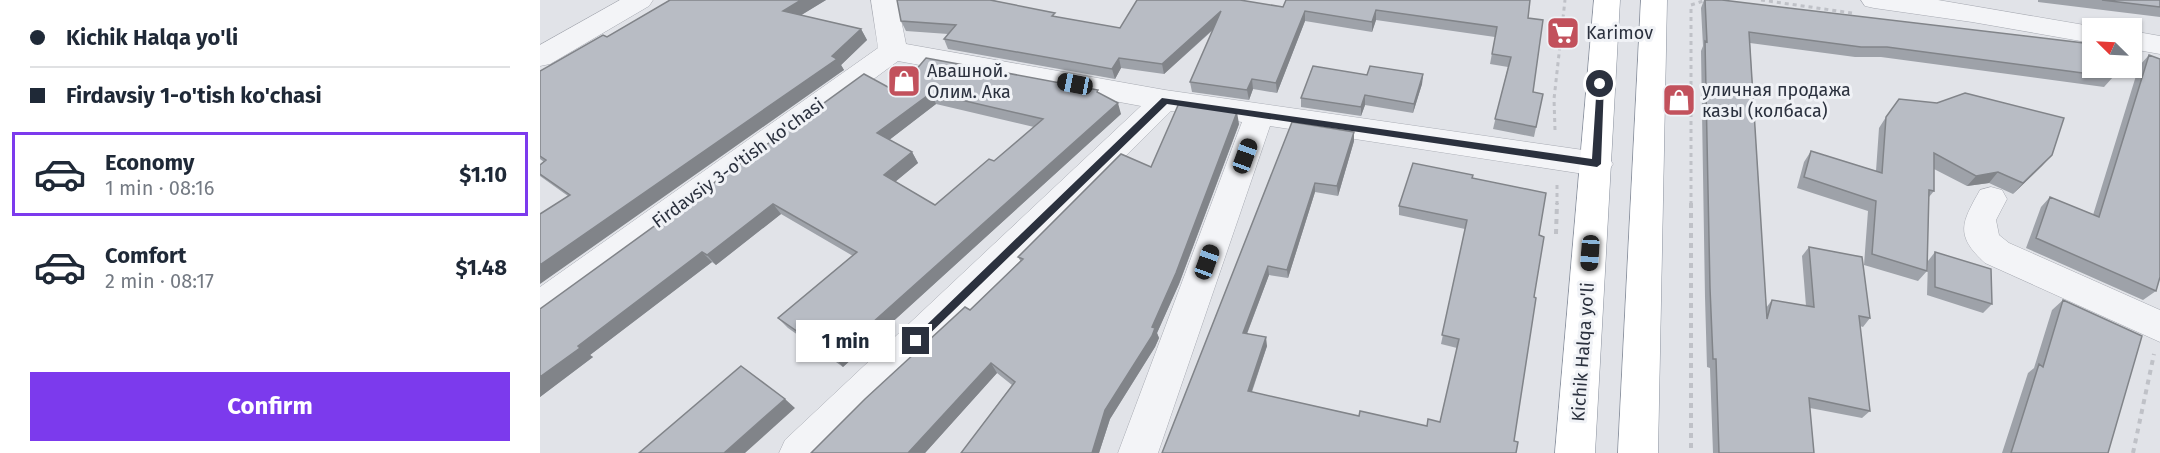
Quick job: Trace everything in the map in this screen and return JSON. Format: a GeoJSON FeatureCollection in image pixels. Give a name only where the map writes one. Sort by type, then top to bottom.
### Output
{"type":"FeatureCollection","features":[{"type":"Feature","properties":{"kind":"highway","name":"Kichik Halqa yo'li"},"geometry":{"type":"LineString","coordinates":[[1575,453],[1607,0]]}},
{"type":"Feature","properties":{"kind":"highway"},"geometry":{"type":"LineString","coordinates":[[1638,453],[1654,0]]}},
{"type":"Feature","properties":{"kind":"street"},"geometry":{"type":"LineString","coordinates":[[540,57],[640,0]]}},
{"type":"Feature","properties":{"kind":"street"},"geometry":{"type":"LineString","coordinates":[[884,0],[893,51],[1165,100],[1597,164]]}},
{"type":"Feature","properties":{"kind":"street"},"geometry":{"type":"LineString","coordinates":[[1874,0],[1970,7],[2082,32]]}},
{"type":"Feature","properties":{"kind":"street"},"geometry":{"type":"LineString","coordinates":[[2142,42],[2160,45]]}},
{"type":"Feature","properties":{"kind":"street","name":"Firdavsiy 3-o'tish ko'chasi"},"geometry":{"type":"LineString","coordinates":[[540,306],[893,51]]}},
{"type":"Feature","properties":{"kind":"street"},"geometry":{"type":"LineString","coordinates":[[799,453],[1165,100]]}},
{"type":"Feature","properties":{"kind":"street"},"geometry":{"type":"LineString","coordinates":[[1138,453],[1260,113]]}},
{"type":"Feature","properties":{"kind":"street"},"geometry":{"type":"LineString","coordinates":[[1991,199],[1980,220],[1983,241],[1997,253],[2160,327]]}},
{"type":"Feature","properties":{"kind":"path"},"geometry":{"type":"LineString","coordinates":[[1556,243],[1557,173],[1560,157],[1555,142],[1554,99],[1565,0]]}},
{"type":"Feature","properties":{"kind":"path"},"geometry":{"type":"LineString","coordinates":[[1691,453],[1691,5],[1706,0]]}},
{"type":"Feature","properties":{"kind":"path"},"geometry":{"type":"LineString","coordinates":[[2133,453],[2160,327]]}},
{"type":"Feature","properties":{"kind":"building"},"geometry":{"type":"Polygon","coordinates":[[[670,0],[801,0],[783,11],[861,29],[832,56],[837,59],[540,265],[540,214],[570,195],[540,174],[540,165],[546,160],[540,156],[540,71],[603,35],[607,37],[670,0]]]}},
{"type":"Feature","properties":{"kind":"building"},"geometry":{"type":"Polygon","coordinates":[[[897,0],[990,0],[1055,13],[1052,16],[1120,28],[1137,0],[1240,0],[1283,7],[1286,0],[1530,0],[1528,18],[1543,20],[1533,92],[1543,94],[1536,127],[1495,119],[1511,57],[1492,54],[1497,27],[1376,10],[1372,22],[1305,11],[1276,83],[1252,79],[1247,90],[1190,82],[1221,11],[1162,64],[1119,58],[1112,69],[944,39],[956,25],[901,21],[897,0]]]}},
{"type":"Feature","properties":{"kind":"building"},"geometry":{"type":"Polygon","coordinates":[[[1705,0],[1722,0],[2082,43],[2082,73],[1887,47],[1861,47],[1749,32],[1767,319],[1772,300],[1814,307],[1809,247],[1862,257],[1870,318],[1859,316],[1870,411],[1809,398],[1814,453],[1719,453],[1716,359],[1713,359],[1710,288],[1705,41],[1707,42],[1705,0]]]}},
{"type":"Feature","properties":{"kind":"building"},"geometry":{"type":"Polygon","coordinates":[[[2102,0],[2160,0],[2160,7],[2102,0]]]}},
{"type":"Feature","properties":{"kind":"building"},"geometry":{"type":"Polygon","coordinates":[[[2149,55],[2160,59],[2160,277],[2156,291],[2036,238],[2050,197],[2099,217],[2149,55]]]}},
{"type":"Feature","properties":{"kind":"building"},"geometry":{"type":"Polygon","coordinates":[[[926,58],[1098,90],[1097,92],[1118,103],[834,357],[778,318],[857,252],[773,204],[707,255],[702,252],[540,377],[540,309],[864,74],[897,92],[926,58]],[[931,93],[877,133],[912,152],[884,175],[935,205],[989,159],[994,161],[1043,119],[931,93]]]}},
{"type":"Feature","properties":{"kind":"building"},"geometry":{"type":"Polygon","coordinates":[[[1313,66],[1367,75],[1370,66],[1423,74],[1414,104],[1365,95],[1361,107],[1301,98],[1313,66]]]}},
{"type":"Feature","properties":{"kind":"building"},"geometry":{"type":"Polygon","coordinates":[[[1965,93],[2064,118],[2052,155],[2023,183],[1998,172],[1976,176],[1934,153],[1934,191],[1929,190],[1927,271],[1872,254],[1876,201],[1804,177],[1811,151],[1882,173],[1886,117],[1899,99],[1937,103],[1965,93]]]}},
{"type":"Feature","properties":{"kind":"building"},"geometry":{"type":"Polygon","coordinates":[[[1179,103],[1237,112],[1176,273],[1152,327],[1155,328],[1152,336],[1105,410],[1092,453],[961,453],[1015,382],[991,363],[908,453],[811,453],[865,399],[965,307],[970,310],[1023,259],[1018,257],[1121,154],[1151,167],[1179,103]]]}},
{"type":"Feature","properties":{"kind":"building"},"geometry":{"type":"Polygon","coordinates":[[[1292,122],[1354,132],[1337,186],[1315,183],[1287,270],[1268,266],[1243,333],[1266,337],[1248,391],[1359,416],[1360,411],[1427,426],[1428,419],[1440,422],[1459,339],[1442,335],[1467,220],[1399,206],[1413,163],[1473,175],[1472,178],[1546,193],[1539,235],[1544,237],[1514,441],[1518,442],[1516,453],[1162,453],[1292,122]]]}},
{"type":"Feature","properties":{"kind":"building"},"geometry":{"type":"Polygon","coordinates":[[[1935,252],[1991,269],[1992,304],[1935,287],[1935,252]]]}},
{"type":"Feature","properties":{"kind":"building"},"geometry":{"type":"Polygon","coordinates":[[[2063,300],[2142,336],[2108,453],[2011,453],[2039,364],[2043,367],[2063,300]]]}},
{"type":"Feature","properties":{"kind":"building"},"geometry":{"type":"Polygon","coordinates":[[[741,366],[785,399],[724,453],[639,453],[741,366]]]}},
{"type":"Feature","properties":{"kind":"place","name":"Karimov"},"geometry":{"type":"Point","coordinates":[1563,33]}},
{"type":"Feature","properties":{"kind":"place","name":"Авашной. Олим. Ака"},"geometry":{"type":"Point","coordinates":[904,81]}},
{"type":"Feature","properties":{"kind":"place","name":"уличная продажа казы (колбаса)"},"geometry":{"type":"Point","coordinates":[1679,100]}},
{"type":"Feature","properties":{"kind":"route"},"geometry":{"type":"LineString","coordinates":[[916,341],[1165,100],[1597,164],[1600,84]]}}]}
